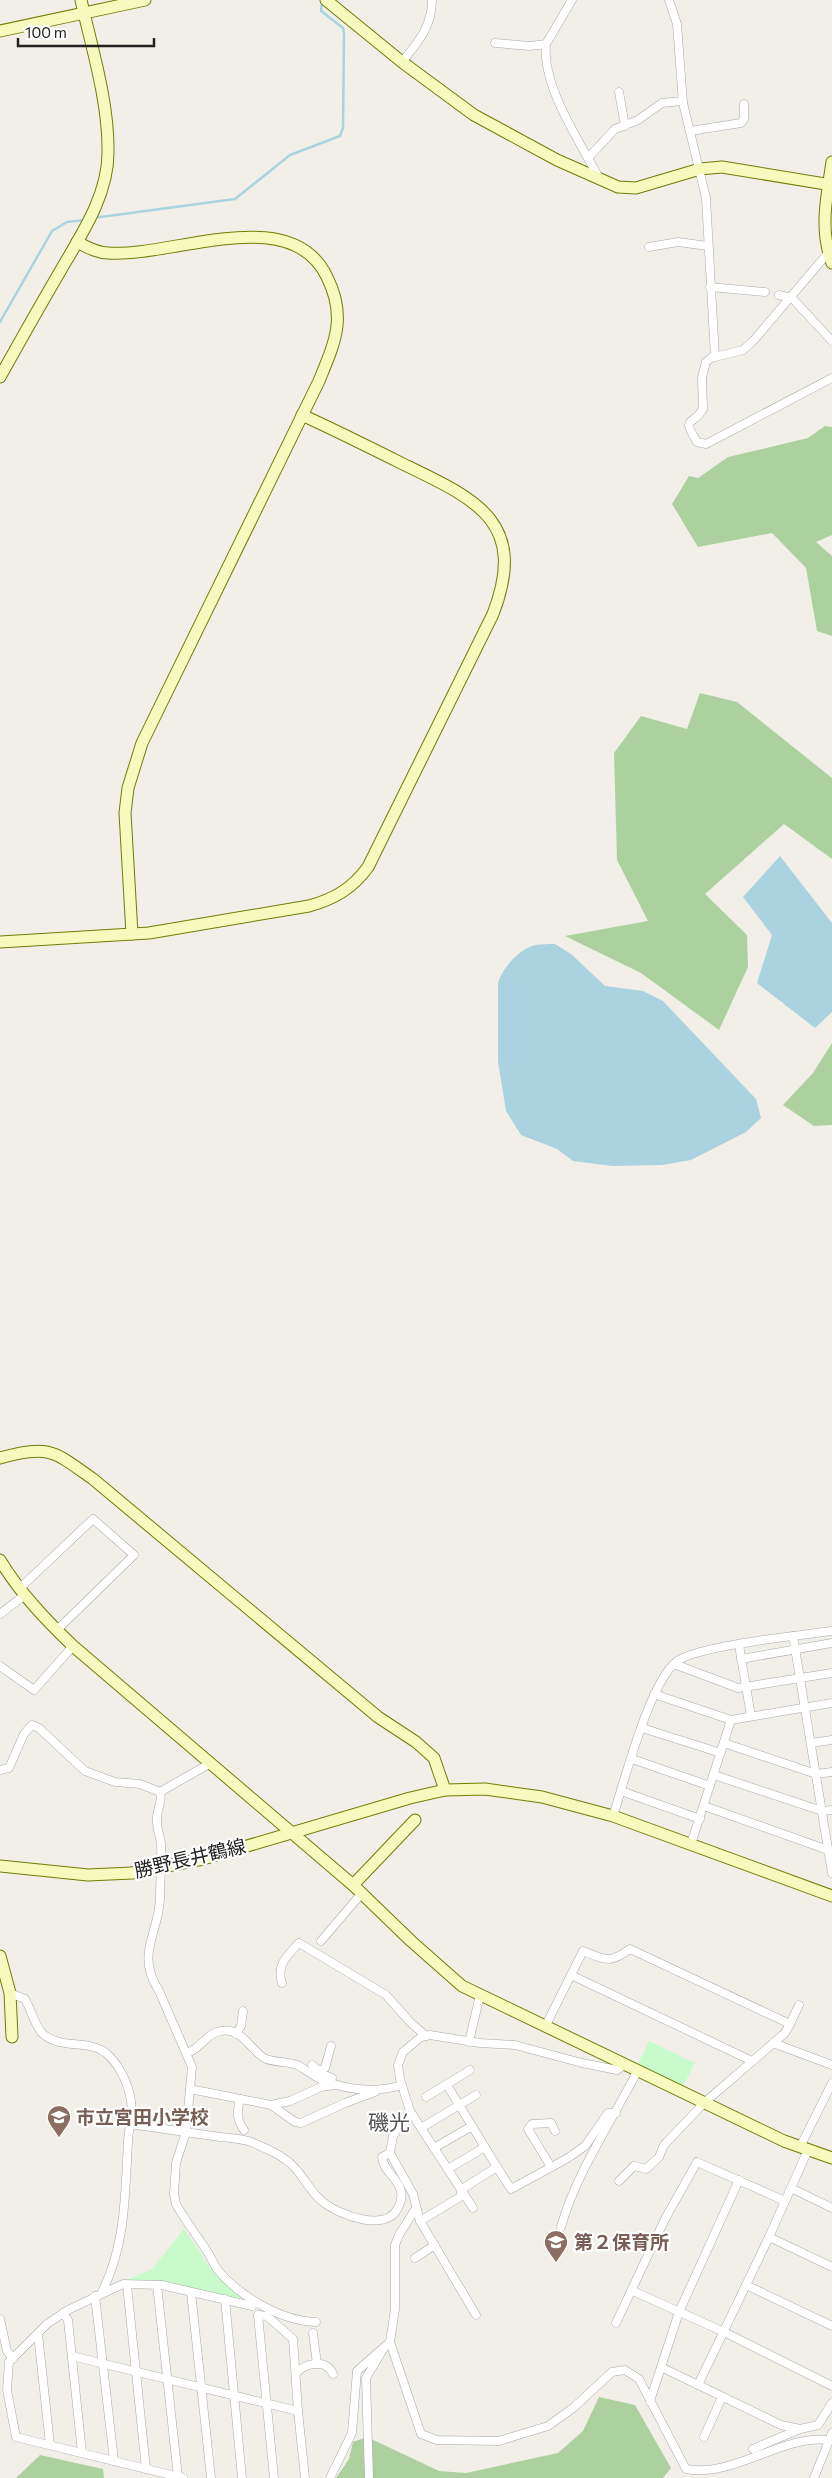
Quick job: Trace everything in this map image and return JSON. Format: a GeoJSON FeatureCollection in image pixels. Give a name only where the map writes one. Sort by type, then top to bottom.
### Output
{"type":"FeatureCollection","features":[{"type":"Feature","properties":{"kind":"street"},"geometry":{"type":"LineString","coordinates":[[0,377],[77,242],[98,200],[106,176],[108,154],[102,98],[81,0]]}},
{"type":"Feature","properties":{"kind":"street"},"geometry":{"type":"LineString","coordinates":[[0,31],[145,0]]}},
{"type":"Feature","properties":{"kind":"street"},"geometry":{"type":"LineString","coordinates":[[326,0],[402,62],[491,125],[618,187],[636,188],[700,169],[732,167],[830,185]]}},
{"type":"Feature","properties":{"kind":"street"},"geometry":{"type":"LineString","coordinates":[[402,62],[425,33],[432,13],[432,0]]}},
{"type":"Feature","properties":{"kind":"street"},"geometry":{"type":"LineString","coordinates":[[572,0],[546,44],[547,68],[552,88],[599,178]]}},
{"type":"Feature","properties":{"kind":"street"},"geometry":{"type":"LineString","coordinates":[[669,0],[677,24],[683,101],[706,198],[715,357]]}},
{"type":"Feature","properties":{"kind":"street"},"geometry":{"type":"LineString","coordinates":[[495,43],[530,46],[546,44]]}},
{"type":"Feature","properties":{"kind":"street"},"geometry":{"type":"LineString","coordinates":[[619,92],[625,126]]}},
{"type":"Feature","properties":{"kind":"street"},"geometry":{"type":"LineString","coordinates":[[588,158],[598,150],[611,132],[638,120],[662,103],[683,101]]}},
{"type":"Feature","properties":{"kind":"street"},"geometry":{"type":"LineString","coordinates":[[690,131],[741,123],[744,119],[744,104]]}},
{"type":"Feature","properties":{"kind":"street"},"geometry":{"type":"LineString","coordinates":[[832,162],[830,185],[824,200],[824,218],[830,258],[743,350],[715,357],[704,365],[702,409],[688,424],[697,442],[701,444],[710,442],[832,378]]}},
{"type":"Feature","properties":{"kind":"street"},"geometry":{"type":"LineString","coordinates":[[77,242],[92,250],[117,253],[256,236],[284,241],[312,256],[323,268],[338,302],[337,336],[302,415],[140,750],[128,788],[125,813],[125,843],[132,934]]}},
{"type":"Feature","properties":{"kind":"street"},"geometry":{"type":"LineString","coordinates":[[649,247],[678,242],[708,246]]}},
{"type":"Feature","properties":{"kind":"street"},"geometry":{"type":"LineString","coordinates":[[710,287],[765,292]]}},
{"type":"Feature","properties":{"kind":"street"},"geometry":{"type":"LineString","coordinates":[[779,295],[792,298],[832,341]]}},
{"type":"Feature","properties":{"kind":"street"},"geometry":{"type":"LineString","coordinates":[[0,942],[149,933],[309,906],[329,900],[357,881],[379,847],[493,614],[502,590],[505,554],[497,531],[488,515],[479,506],[446,484],[302,415]]}},
{"type":"Feature","properties":{"kind":"street"},"geometry":{"type":"LineString","coordinates":[[0,1458],[30,1450],[44,1450],[59,1455],[93,1479],[378,1717],[416,1742],[434,1758],[444,1790]]}},
{"type":"Feature","properties":{"kind":"street"},"geometry":{"type":"LineString","coordinates":[[0,1614],[93,1519],[134,1555],[57,1630]]}},
{"type":"Feature","properties":{"kind":"street"},"geometry":{"type":"LineString","coordinates":[[0,1560],[22,1592],[74,1646],[208,1764],[353,1885],[411,1941],[455,1979],[480,1995],[637,2072],[804,2149],[832,2158]]}},
{"type":"Feature","properties":{"kind":"street"},"geometry":{"type":"LineString","coordinates":[[613,1816],[654,1694],[664,1674],[674,1664],[699,1652],[832,1631]]}},
{"type":"Feature","properties":{"kind":"street"},"geometry":{"type":"LineString","coordinates":[[793,1636],[822,1811],[829,1840],[828,1850],[832,1873]]}},
{"type":"Feature","properties":{"kind":"street"},"geometry":{"type":"LineString","coordinates":[[741,1659],[832,1643]]}},
{"type":"Feature","properties":{"kind":"street"},"geometry":{"type":"LineString","coordinates":[[739,1645],[751,1716]]}},
{"type":"Feature","properties":{"kind":"street"},"geometry":{"type":"LineString","coordinates":[[0,1666],[34,1690],[74,1646]]}},
{"type":"Feature","properties":{"kind":"street"},"geometry":{"type":"LineString","coordinates":[[674,1664],[738,1688],[832,1673]]}},
{"type":"Feature","properties":{"kind":"street"},"geometry":{"type":"LineString","coordinates":[[654,1694],[731,1720],[832,1703]]}},
{"type":"Feature","properties":{"kind":"street"},"geometry":{"type":"LineString","coordinates":[[691,1844],[731,1720]]}},
{"type":"Feature","properties":{"kind":"street"},"geometry":{"type":"LineString","coordinates":[[0,1770],[10,1768],[24,1734],[32,1725],[39,1728],[85,1771],[115,1782],[140,1784],[160,1792]]}},
{"type":"Feature","properties":{"kind":"street"},"geometry":{"type":"LineString","coordinates":[[642,1728],[721,1753]]}},
{"type":"Feature","properties":{"kind":"street"},"geometry":{"type":"LineString","coordinates":[[811,1743],[832,1740]]}},
{"type":"Feature","properties":{"kind":"street"},"geometry":{"type":"LineString","coordinates":[[724,1743],[816,1774],[832,1772]]}},
{"type":"Feature","properties":{"kind":"street"},"geometry":{"type":"LineString","coordinates":[[632,1759],[710,1786]]}},
{"type":"Feature","properties":{"kind":"street"},"geometry":{"type":"LineString","coordinates":[[160,1792],[208,1764]]}},
{"type":"Feature","properties":{"kind":"street"},"geometry":{"type":"LineString","coordinates":[[714,1775],[822,1811],[832,1810]]}},
{"type":"Feature","properties":{"kind":"street","name":"勝野長井鶴線"},"geometry":{"type":"LineString","coordinates":[[0,1866],[80,1875],[132,1873],[203,1858],[444,1790],[484,1789],[516,1791],[613,1816],[832,1896]]}},
{"type":"Feature","properties":{"kind":"street"},"geometry":{"type":"LineString","coordinates":[[621,1791],[700,1819]]}},
{"type":"Feature","properties":{"kind":"street"},"geometry":{"type":"LineString","coordinates":[[160,1792],[162,1799],[157,1815],[161,1844],[160,1902],[148,1947],[149,1963],[151,1979],[192,2067],[186,2132],[176,2163],[174,2194],[176,2204],[217,2269],[258,2304],[292,2319],[316,2322]]}},
{"type":"Feature","properties":{"kind":"street"},"geometry":{"type":"LineString","coordinates":[[704,1806],[828,1850]]}},
{"type":"Feature","properties":{"kind":"street"},"geometry":{"type":"LineString","coordinates":[[353,1885],[415,1820]]}},
{"type":"Feature","properties":{"kind":"street"},"geometry":{"type":"LineString","coordinates":[[321,1941],[362,1894]]}},
{"type":"Feature","properties":{"kind":"street"},"geometry":{"type":"LineString","coordinates":[[282,1983],[279,1973],[282,1961],[299,1942],[386,1995],[411,2023],[426,2036],[469,2042],[515,2045],[582,2063],[617,2070],[624,2065]]}},
{"type":"Feature","properties":{"kind":"street"},"geometry":{"type":"LineString","coordinates":[[545,2027],[583,1951],[605,1960],[614,1960],[630,1950],[790,2024]]}},
{"type":"Feature","properties":{"kind":"street"},"geometry":{"type":"LineString","coordinates":[[0,1956],[10,1993],[12,2037]]}},
{"type":"Feature","properties":{"kind":"street"},"geometry":{"type":"LineString","coordinates":[[571,1974],[752,2061]]}},
{"type":"Feature","properties":{"kind":"street"},"geometry":{"type":"LineString","coordinates":[[10,1993],[25,1999],[37,2026],[53,2041],[97,2049],[106,2053],[119,2070],[128,2088],[132,2111],[122,2227],[114,2265],[98,2294],[114,2461]]}},
{"type":"Feature","properties":{"kind":"street"},"geometry":{"type":"LineString","coordinates":[[469,2042],[480,1995]]}},
{"type":"Feature","properties":{"kind":"street"},"geometry":{"type":"LineString","coordinates":[[619,2181],[634,2166],[646,2169],[653,2165],[664,2145],[704,2103],[785,2033],[799,2005]]}},
{"type":"Feature","properties":{"kind":"street"},"geometry":{"type":"LineString","coordinates":[[236,2034],[241,2026],[243,2011]]}},
{"type":"Feature","properties":{"kind":"street"},"geometry":{"type":"LineString","coordinates":[[187,2053],[201,2046],[211,2034],[222,2030],[236,2034],[250,2043],[262,2056],[269,2060],[297,2065],[320,2079],[339,2085],[379,2090]]}},
{"type":"Feature","properties":{"kind":"street"},"geometry":{"type":"LineString","coordinates":[[426,2036],[411,2044],[403,2052],[398,2064],[402,2085],[410,2111],[473,2208]]}},
{"type":"Feature","properties":{"kind":"street"},"geometry":{"type":"LineString","coordinates":[[772,2043],[832,2065]]}},
{"type":"Feature","properties":{"kind":"street"},"geometry":{"type":"LineString","coordinates":[[319,2071],[325,2068],[331,2046]]}},
{"type":"Feature","properties":{"kind":"street"},"geometry":{"type":"LineString","coordinates":[[312,2064],[339,2085]]}},
{"type":"Feature","properties":{"kind":"street"},"geometry":{"type":"LineString","coordinates":[[426,2097],[470,2070]]}},
{"type":"Feature","properties":{"kind":"street"},"geometry":{"type":"LineString","coordinates":[[561,2227],[565,2213],[585,2171],[637,2072]]}},
{"type":"Feature","properties":{"kind":"street"},"geometry":{"type":"LineString","coordinates":[[698,2385],[791,2188],[804,2149],[832,2083]]}},
{"type":"Feature","properties":{"kind":"street"},"geometry":{"type":"LineString","coordinates":[[447,2084],[511,2189],[585,2146],[608,2113],[616,2113]]}},
{"type":"Feature","properties":{"kind":"street"},"geometry":{"type":"LineString","coordinates":[[190,2089],[271,2105],[290,2101],[321,2087],[339,2085]]}},
{"type":"Feature","properties":{"kind":"street"},"geometry":{"type":"LineString","coordinates":[[271,2105],[294,2122],[301,2123],[345,2102],[357,2100],[379,2090],[402,2085]]}},
{"type":"Feature","properties":{"kind":"street"},"geometry":{"type":"LineString","coordinates":[[421,2128],[476,2095]]}},
{"type":"Feature","properties":{"kind":"street"},"geometry":{"type":"LineString","coordinates":[[240,2099],[237,2112],[238,2122],[244,2130]]}},
{"type":"Feature","properties":{"kind":"street"},"geometry":{"type":"LineString","coordinates":[[410,2111],[393,2136],[390,2153],[413,2194],[420,2221],[476,2315]]}},
{"type":"Feature","properties":{"kind":"street"},"geometry":{"type":"LineString","coordinates":[[130,2124],[248,2141],[293,2166],[321,2201],[334,2210],[364,2220],[375,2221],[392,2215],[398,2209],[401,2189],[382,2161],[382,2157],[390,2153]]}},
{"type":"Feature","properties":{"kind":"street"},"geometry":{"type":"LineString","coordinates":[[551,2167],[528,2129],[532,2124],[551,2124],[556,2132]]}},
{"type":"Feature","properties":{"kind":"street"},"geometry":{"type":"LineString","coordinates":[[434,2148],[472,2126]]}},
{"type":"Feature","properties":{"kind":"street"},"geometry":{"type":"LineString","coordinates":[[448,2169],[485,2147]]}},
{"type":"Feature","properties":{"kind":"street"},"geometry":{"type":"LineString","coordinates":[[616,2323],[633,2291],[665,2219],[697,2162],[785,2201]]}},
{"type":"Feature","properties":{"kind":"street"},"geometry":{"type":"LineString","coordinates":[[420,2221],[460,2197],[462,2189],[497,2167]]}},
{"type":"Feature","properties":{"kind":"street"},"geometry":{"type":"LineString","coordinates":[[650,2401],[679,2312],[739,2180]]}},
{"type":"Feature","properties":{"kind":"street"},"geometry":{"type":"LineString","coordinates":[[791,2188],[832,2208]]}},
{"type":"Feature","properties":{"kind":"street"},"geometry":{"type":"LineString","coordinates":[[369,2478],[366,2378],[387,2344],[395,2309],[395,2245],[416,2208]]}},
{"type":"Feature","properties":{"kind":"street"},"geometry":{"type":"LineString","coordinates":[[769,2237],[832,2267]]}},
{"type":"Feature","properties":{"kind":"street"},"geometry":{"type":"LineString","coordinates":[[415,2258],[435,2245]]}},
{"type":"Feature","properties":{"kind":"street"},"geometry":{"type":"LineString","coordinates":[[157,2285],[180,2477],[16,2437],[7,2390],[9,2362],[47,2324],[63,2313],[118,2285],[157,2285],[252,2306]]}},
{"type":"Feature","properties":{"kind":"street"},"geometry":{"type":"LineString","coordinates":[[127,2285],[146,2469]]}},
{"type":"Feature","properties":{"kind":"street"},"geometry":{"type":"LineString","coordinates":[[746,2285],[832,2326]]}},
{"type":"Feature","properties":{"kind":"street"},"geometry":{"type":"LineString","coordinates":[[633,2291],[724,2332],[832,2386]]}},
{"type":"Feature","properties":{"kind":"street"},"geometry":{"type":"LineString","coordinates":[[191,2292],[211,2478]]}},
{"type":"Feature","properties":{"kind":"street"},"geometry":{"type":"LineString","coordinates":[[225,2299],[242,2478]]}},
{"type":"Feature","properties":{"kind":"street"},"geometry":{"type":"LineString","coordinates":[[63,2313],[68,2320],[82,2453]]}},
{"type":"Feature","properties":{"kind":"street"},"geometry":{"type":"LineString","coordinates":[[274,2478],[258,2316],[267,2316],[293,2339],[298,2411],[306,2478]]}},
{"type":"Feature","properties":{"kind":"street"},"geometry":{"type":"LineString","coordinates":[[0,2319],[7,2351],[12,2360]]}},
{"type":"Feature","properties":{"kind":"street"},"geometry":{"type":"LineString","coordinates":[[313,2333],[317,2364]]}},
{"type":"Feature","properties":{"kind":"street"},"geometry":{"type":"LineString","coordinates":[[38,2334],[50,2445]]}},
{"type":"Feature","properties":{"kind":"street"},"geometry":{"type":"LineString","coordinates":[[387,2344],[421,2434],[437,2440],[499,2441],[548,2426],[574,2408],[612,2372],[625,2370],[639,2379],[686,2470],[698,2473],[751,2461],[785,2447],[830,2436]]}},
{"type":"Feature","properties":{"kind":"street"},"geometry":{"type":"LineString","coordinates":[[330,2478],[352,2433],[357,2370],[387,2344]]}},
{"type":"Feature","properties":{"kind":"street"},"geometry":{"type":"LineString","coordinates":[[72,2356],[298,2411]]}},
{"type":"Feature","properties":{"kind":"street"},"geometry":{"type":"LineString","coordinates":[[296,2373],[308,2364],[323,2364],[330,2368],[333,2374]]}},
{"type":"Feature","properties":{"kind":"street"},"geometry":{"type":"LineString","coordinates":[[661,2367],[781,2425],[800,2429]]}},
{"type":"Feature","properties":{"kind":"street"},"geometry":{"type":"LineString","coordinates":[[704,2437],[722,2397]]}},
{"type":"Feature","properties":{"kind":"street"},"geometry":{"type":"LineString","coordinates":[[0,2399],[9,2401]]}},
{"type":"Feature","properties":{"kind":"street"},"geometry":{"type":"LineString","coordinates":[[753,2449],[800,2429],[818,2425],[832,2403]]}},
{"type":"Feature","properties":{"kind":"street"},"geometry":{"type":"LineString","coordinates":[[814,2478],[830,2436]]}},
{"type":"Feature","properties":{"kind":"green space"},"geometry":{"type":"Polygon","coordinates":[[[825,426],[832,427],[832,535],[816,542],[832,556],[832,636],[817,631],[806,568],[772,533],[698,547],[672,504],[689,476],[698,478],[728,457],[808,438],[825,426]]]}},
{"type":"Feature","properties":{"kind":"green space"},"geometry":{"type":"Polygon","coordinates":[[[700,693],[737,702],[832,778],[832,859],[784,824],[705,894],[747,935],[748,967],[719,1030],[641,973],[565,936],[648,921],[617,860],[614,753],[641,716],[687,729],[700,693]]]}},
{"type":"Feature","properties":{"kind":"green space"},"geometry":{"type":"Polygon","coordinates":[[[832,1043],[832,1125],[814,1126],[783,1105],[813,1073],[832,1043]]]}},
{"type":"Feature","properties":{"kind":"green space"},"geometry":{"type":"Polygon","coordinates":[[[649,2041],[695,2063],[682,2088],[637,2066],[649,2041]]]}},
{"type":"Feature","properties":{"kind":"green space"},"geometry":{"type":"Polygon","coordinates":[[[184,2229],[214,2273],[249,2302],[165,2282],[127,2280],[152,2269],[184,2229]]]}},
{"type":"Feature","properties":{"kind":"green space"},"geometry":{"type":"Polygon","coordinates":[[[599,2397],[635,2405],[671,2468],[663,2478],[336,2478],[349,2459],[353,2442],[367,2437],[439,2471],[466,2473],[558,2453],[583,2431],[599,2397]]]}},
{"type":"Feature","properties":{"kind":"green space"},"geometry":{"type":"Polygon","coordinates":[[[40,2455],[103,2469],[104,2478],[16,2478],[40,2455]]]}},
{"type":"Feature","properties":{"kind":"water"},"geometry":{"type":"Polygon","coordinates":[[[780,856],[832,923],[832,1012],[815,1028],[757,983],[772,935],[743,897],[780,856]]]}},
{"type":"Feature","properties":{"kind":"water"},"geometry":{"type":"Polygon","coordinates":[[[555,944],[571,954],[605,986],[643,991],[663,1001],[756,1099],[761,1118],[746,1132],[691,1160],[662,1165],[612,1166],[573,1161],[557,1149],[521,1135],[506,1111],[498,1062],[498,984],[503,972],[517,955],[535,945],[555,944]]]}},
{"type":"Feature","properties":{"kind":"waterway"},"geometry":{"type":"LineString","coordinates":[[93,218],[235,199],[290,155],[340,136],[343,128],[344,33],[343,28],[321,11],[322,0]]}},
{"type":"Feature","properties":{"kind":"waterway"},"geometry":{"type":"LineString","coordinates":[[0,322],[52,231],[67,222],[85,220]]}},
{"type":"Feature","properties":{"kind":"place","name":"市立宮田小学校"},"geometry":{"type":"Point","coordinates":[59,2138]}},
{"type":"Feature","properties":{"kind":"place","name":"第２保育所"},"geometry":{"type":"Point","coordinates":[556,2263]}},
{"type":"Feature","properties":{"kind":"district","name":"磯光"},"geometry":{"type":"Point","coordinates":[389,2123]}}]}
